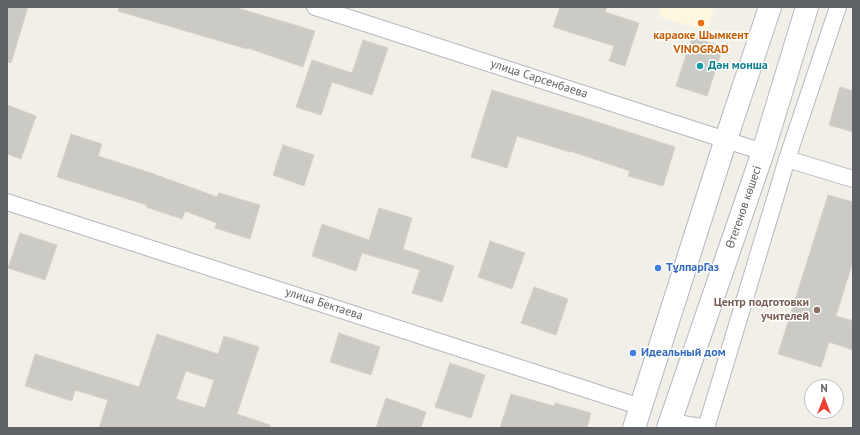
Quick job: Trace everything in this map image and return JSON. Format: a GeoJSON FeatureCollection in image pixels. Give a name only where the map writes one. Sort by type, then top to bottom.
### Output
{"type":"FeatureCollection","features":[{"type":"Feature","properties":{"kind":"main road"},"geometry":{"type":"LineString","coordinates":[[634,428],[726,139],[770,7]]}},
{"type":"Feature","properties":{"kind":"main road","name":"Өтегенов көшесі"},"geometry":{"type":"LineString","coordinates":[[669,425],[764,152],[807,7]]}},
{"type":"Feature","properties":{"kind":"street","name":"улица Сарсенбаева"},"geometry":{"type":"LineString","coordinates":[[315,7],[764,152]]}},
{"type":"Feature","properties":{"kind":"street"},"geometry":{"type":"LineString","coordinates":[[669,425],[707,428],[787,158],[838,7]]}},
{"type":"Feature","properties":{"kind":"street"},"geometry":{"type":"LineString","coordinates":[[787,158],[853,179]]}},
{"type":"Feature","properties":{"kind":"street","name":"улица Бектаева"},"geometry":{"type":"LineString","coordinates":[[7,202],[641,407]]}},
{"type":"Feature","properties":{"kind":"shaded area"},"geometry":{"type":"Polygon","coordinates":[[[661,7],[714,7],[707,31],[658,16],[661,7]]]}},
{"type":"Feature","properties":{"kind":"building"},"geometry":{"type":"Polygon","coordinates":[[[7,7],[28,7],[11,63],[7,62],[7,7]]]}},
{"type":"Feature","properties":{"kind":"building"},"geometry":{"type":"Polygon","coordinates":[[[119,7],[234,7],[315,31],[303,67],[248,48],[247,49],[118,11],[119,7]]]}},
{"type":"Feature","properties":{"kind":"building"},"geometry":{"type":"Polygon","coordinates":[[[560,7],[607,7],[605,12],[639,23],[625,66],[609,61],[614,46],[553,27],[560,7]]]}},
{"type":"Feature","properties":{"kind":"building","name":"Дән монша"},"geometry":{"type":"Polygon","coordinates":[[[692,37],[723,47],[707,96],[676,86],[692,37]]]}},
{"type":"Feature","properties":{"kind":"building"},"geometry":{"type":"Polygon","coordinates":[[[363,40],[388,48],[372,95],[332,82],[321,115],[296,107],[312,60],[352,73],[363,40]]]}},
{"type":"Feature","properties":{"kind":"building"},"geometry":{"type":"Polygon","coordinates":[[[840,87],[853,91],[853,132],[829,125],[840,87]]]}},
{"type":"Feature","properties":{"kind":"building"},"geometry":{"type":"Polygon","coordinates":[[[492,90],[675,147],[663,186],[628,176],[630,171],[570,151],[517,136],[507,168],[471,157],[492,90]]]}},
{"type":"Feature","properties":{"kind":"building"},"geometry":{"type":"Polygon","coordinates":[[[7,105],[36,116],[21,159],[7,154],[7,105]]]}},
{"type":"Feature","properties":{"kind":"building"},"geometry":{"type":"Polygon","coordinates":[[[71,134],[102,144],[98,156],[217,197],[219,193],[260,205],[250,239],[215,228],[217,223],[185,211],[182,219],[146,207],[147,205],[57,177],[71,134]]]}},
{"type":"Feature","properties":{"kind":"building"},"geometry":{"type":"Polygon","coordinates":[[[283,145],[314,155],[304,186],[273,175],[283,145]]]}},
{"type":"Feature","properties":{"kind":"building"},"geometry":{"type":"Polygon","coordinates":[[[828,195],[853,202],[853,261],[836,316],[853,321],[853,350],[829,342],[821,367],[778,354],[828,195]]]}},
{"type":"Feature","properties":{"kind":"building"},"geometry":{"type":"Polygon","coordinates":[[[379,208],[412,218],[403,249],[454,266],[442,302],[412,293],[420,270],[362,253],[356,271],[312,256],[322,224],[369,240],[379,208]]]}},
{"type":"Feature","properties":{"kind":"building"},"geometry":{"type":"Polygon","coordinates":[[[20,233],[57,245],[45,280],[8,268],[20,233]]]}},
{"type":"Feature","properties":{"kind":"building"},"geometry":{"type":"Polygon","coordinates":[[[490,241],[525,253],[512,289],[478,277],[490,241]]]}},
{"type":"Feature","properties":{"kind":"building"},"geometry":{"type":"Polygon","coordinates":[[[534,287],[568,299],[556,335],[521,323],[534,287]]]}},
{"type":"Feature","properties":{"kind":"building"},"geometry":{"type":"Polygon","coordinates":[[[339,333],[380,347],[371,375],[330,362],[339,333]]]}},
{"type":"Feature","properties":{"kind":"building"},"geometry":{"type":"Polygon","coordinates":[[[157,334],[218,354],[224,336],[259,347],[237,414],[270,425],[270,428],[99,428],[108,400],[75,390],[72,401],[25,386],[35,354],[139,387],[157,334]],[[186,371],[176,399],[205,408],[214,380],[186,371]]]}},
{"type":"Feature","properties":{"kind":"building"},"geometry":{"type":"Polygon","coordinates":[[[450,363],[485,375],[471,418],[435,407],[450,363]]]}},
{"type":"Feature","properties":{"kind":"building"},"geometry":{"type":"Polygon","coordinates":[[[511,394],[554,406],[555,403],[591,413],[587,428],[500,428],[511,394]]]}},
{"type":"Feature","properties":{"kind":"building"},"geometry":{"type":"Polygon","coordinates":[[[386,398],[426,412],[421,428],[376,428],[386,398]]]}},
{"type":"Feature","properties":{"kind":"place","name":"караоке Шымкент VINOGRAD"},"geometry":{"type":"Point","coordinates":[701,23]}},
{"type":"Feature","properties":{"kind":"place","name":"Дән монша"},"geometry":{"type":"Point","coordinates":[700,66]}},
{"type":"Feature","properties":{"kind":"place","name":"ТұлпарГаз"},"geometry":{"type":"Point","coordinates":[658,268]}},
{"type":"Feature","properties":{"kind":"place","name":"Центр подготовки учителей"},"geometry":{"type":"Point","coordinates":[817,310]}},
{"type":"Feature","properties":{"kind":"place","name":"Идеальный дом"},"geometry":{"type":"Point","coordinates":[633,353]}}]}
